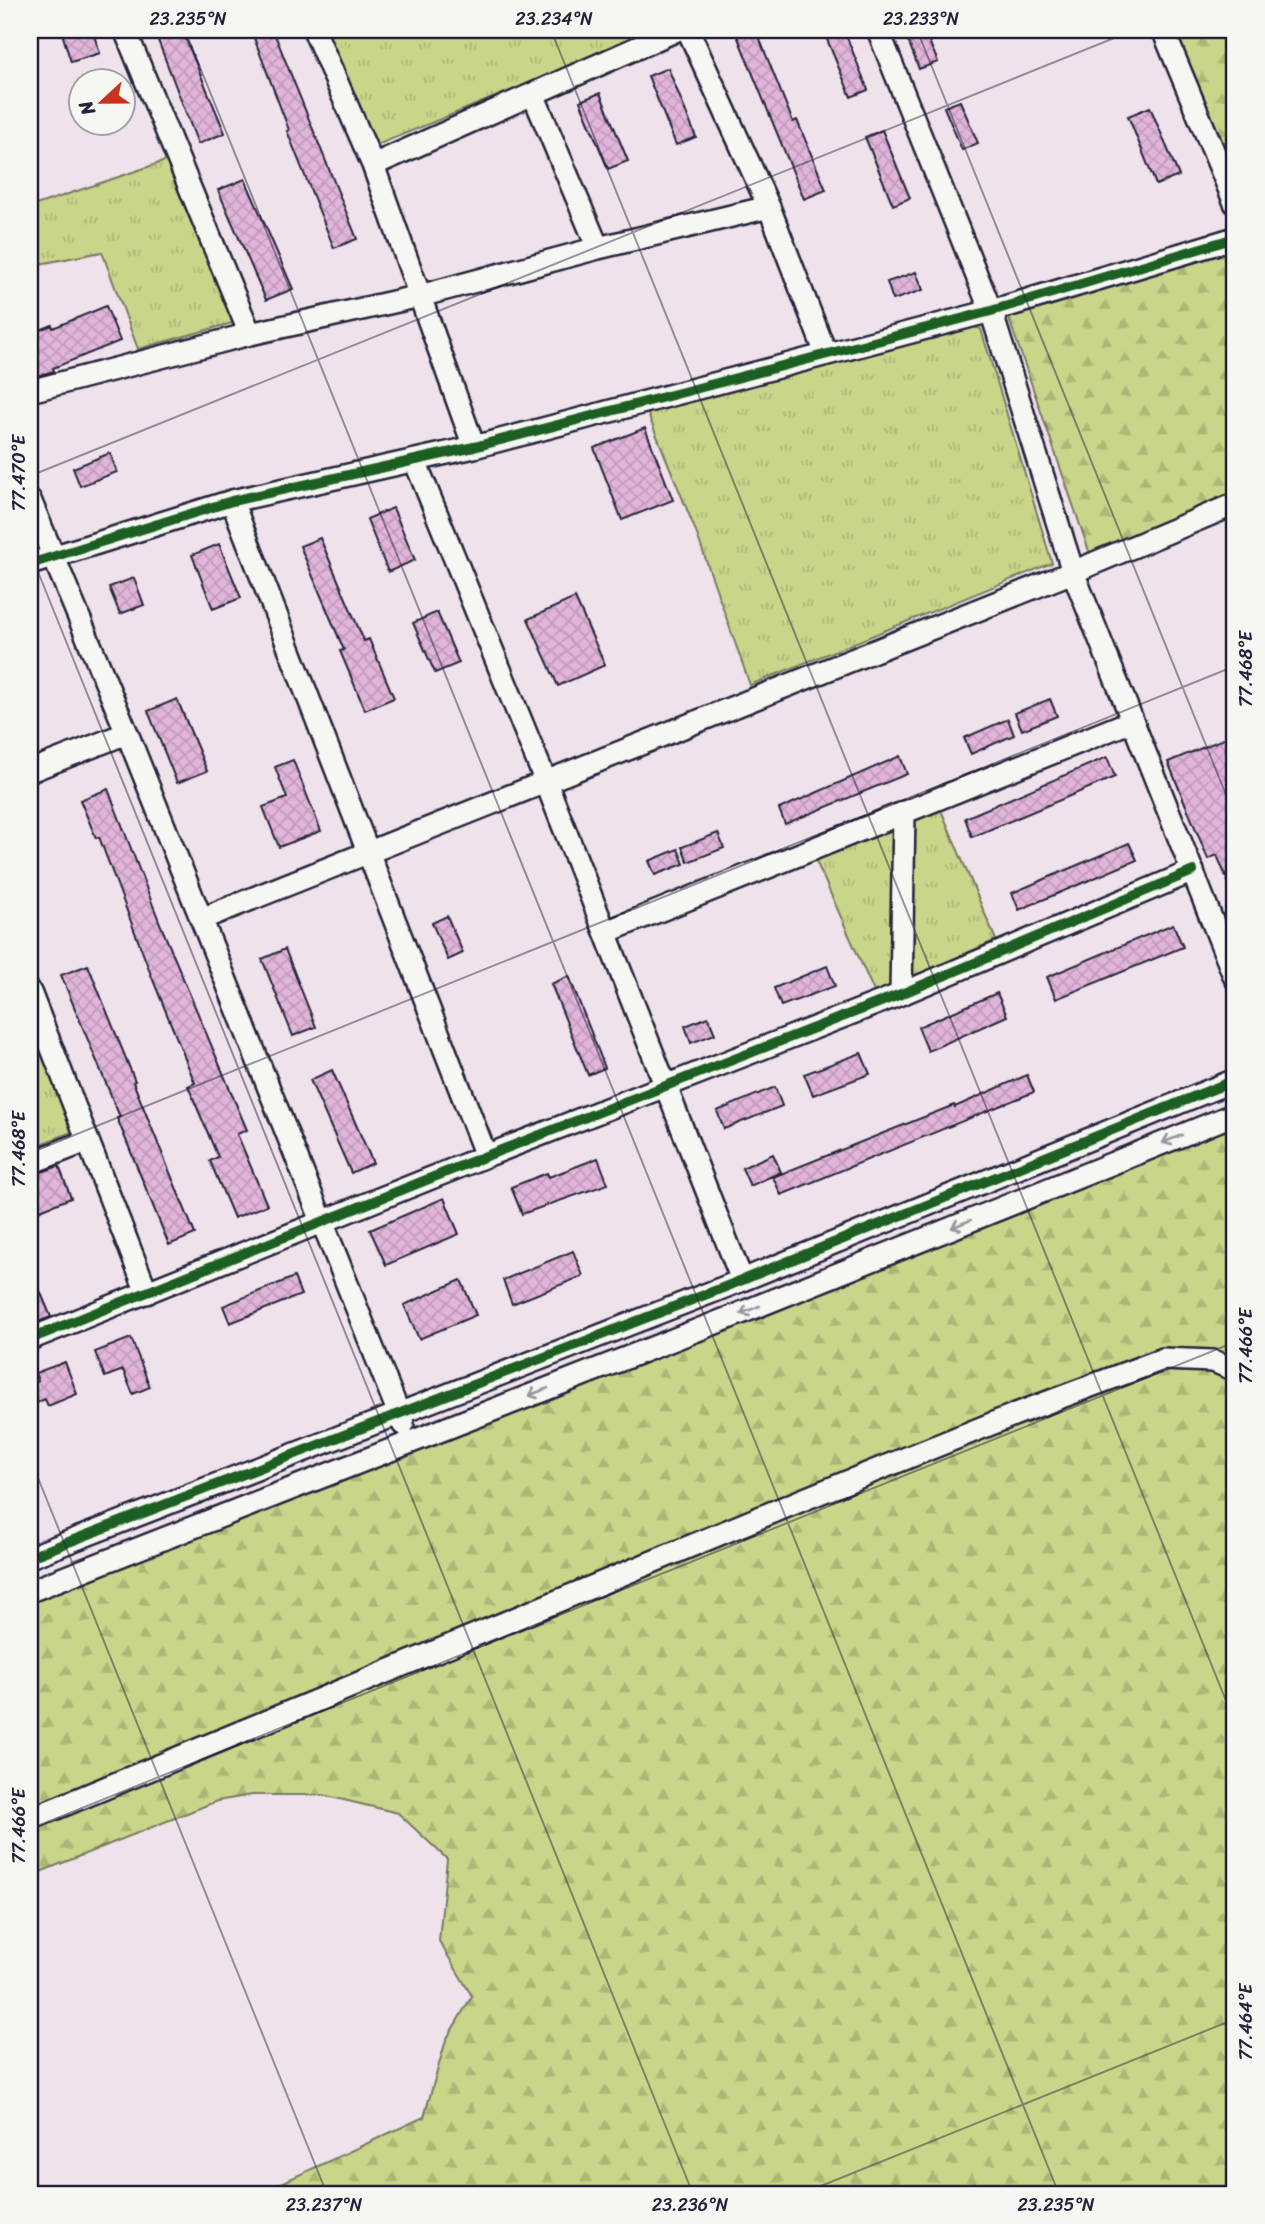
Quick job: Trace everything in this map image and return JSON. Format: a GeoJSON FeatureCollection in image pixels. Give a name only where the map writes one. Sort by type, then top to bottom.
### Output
{"type":"FeatureCollection","features":[{"type":"Feature","properties":{"kind":"street"},"geometry":{"type":"LineString","coordinates":[[125,30],[250,334]]}},
{"type":"Feature","properties":{"kind":"street"},"geometry":{"type":"LineString","coordinates":[[314,30],[373,165],[474,447]]}},
{"type":"Feature","properties":{"kind":"street"},"geometry":{"type":"LineString","coordinates":[[373,165],[677,30]]}},
{"type":"Feature","properties":{"kind":"street"},"geometry":{"type":"LineString","coordinates":[[688,30],[769,207],[826,354]]}},
{"type":"Feature","properties":{"kind":"street"},"geometry":{"type":"LineString","coordinates":[[878,30],[991,311],[1073,572],[1235,978]]}},
{"type":"Feature","properties":{"kind":"street"},"geometry":{"type":"LineString","coordinates":[[1163,30],[1235,203]]}},
{"type":"Feature","properties":{"kind":"street"},"geometry":{"type":"LineString","coordinates":[[533,94],[598,248]]}},
{"type":"Feature","properties":{"kind":"street"},"geometry":{"type":"LineString","coordinates":[[30,391],[250,334],[420,296],[598,248],[769,207]]}},
{"type":"Feature","properties":{"kind":"street"},"geometry":{"type":"LineString","coordinates":[[30,564],[232,501],[474,447],[991,311],[1235,238]]}},
{"type":"Feature","properties":{"kind":"street"},"geometry":{"type":"LineString","coordinates":[[415,461],[547,782],[742,1280]]}},
{"type":"Feature","properties":{"kind":"street"},"geometry":{"type":"LineString","coordinates":[[30,500],[51,556],[127,733],[400,1413],[409,1443]]}},
{"type":"Feature","properties":{"kind":"street"},"geometry":{"type":"LineString","coordinates":[[232,501],[486,1156]]}},
{"type":"Feature","properties":{"kind":"street"},"geometry":{"type":"LineString","coordinates":[[201,919],[1073,572],[1235,504]]}},
{"type":"Feature","properties":{"kind":"street"},"geometry":{"type":"LineString","coordinates":[[606,932],[1132,721]]}},
{"type":"Feature","properties":{"kind":"street"},"geometry":{"type":"LineString","coordinates":[[30,771],[127,733]]}},
{"type":"Feature","properties":{"kind":"street"},"geometry":{"type":"LineString","coordinates":[[901,994],[904,813]]}},
{"type":"Feature","properties":{"kind":"street"},"geometry":{"type":"LineString","coordinates":[[30,1339],[486,1156],[901,994],[1193,871]]}},
{"type":"Feature","properties":{"kind":"street"},"geometry":{"type":"LineString","coordinates":[[30,992],[147,1293]]}},
{"type":"Feature","properties":{"kind":"street"},"geometry":{"type":"LineString","coordinates":[[30,1557],[742,1280],[1235,1080]]}},
{"type":"Feature","properties":{"kind":"street"},"geometry":{"type":"LineString","coordinates":[[30,1591],[736,1315],[1235,1114]]}},
{"type":"Feature","properties":{"kind":"street"},"geometry":{"type":"LineString","coordinates":[[30,1163],[87,1141]]}},
{"type":"Feature","properties":{"kind":"street"},"geometry":{"type":"LineString","coordinates":[[30,1819],[807,1498],[1151,1363],[1163,1359],[1213,1361],[1235,1370]]}},
{"type":"Feature","properties":{"kind":"green space"},"geometry":{"type":"Polygon","coordinates":[[[325,30],[660,30],[377,145],[325,30]]]}},
{"type":"Feature","properties":{"kind":"green space"},"geometry":{"type":"Polygon","coordinates":[[[1166,30],[1235,30],[1235,194],[1166,30]]]}},
{"type":"Feature","properties":{"kind":"green space"},"geometry":{"type":"Polygon","coordinates":[[[174,158],[243,320],[138,349],[102,252],[39,264],[30,236],[30,207],[174,158]]]}},
{"type":"Feature","properties":{"kind":"green space"},"geometry":{"type":"Polygon","coordinates":[[[1235,248],[1235,491],[1090,554],[1008,316],[1235,248]]]}},
{"type":"Feature","properties":{"kind":"green space"},"geometry":{"type":"Polygon","coordinates":[[[962,323],[981,329],[1052,563],[750,685],[695,529],[645,407],[962,323]]]}},
{"type":"Feature","properties":{"kind":"green space"},"geometry":{"type":"Polygon","coordinates":[[[938,803],[996,940],[875,994],[813,854],[938,803]]]}},
{"type":"Feature","properties":{"kind":"green space"},"geometry":{"type":"Polygon","coordinates":[[[30,1014],[77,1130],[30,1148],[30,1014]]]}},
{"type":"Feature","properties":{"kind":"green space"},"geometry":{"type":"Polygon","coordinates":[[[1235,1125],[1235,2194],[258,2194],[424,2117],[446,2040],[472,1996],[439,1941],[447,1859],[398,1813],[323,1795],[252,1795],[217,1801],[30,1876],[30,1604],[1235,1125]]]}},
{"type":"Feature","properties":{"kind":"building"},"geometry":{"type":"Polygon","coordinates":[[[61,30],[92,30],[100,53],[71,62],[61,30]]]}},
{"type":"Feature","properties":{"kind":"building"},"geometry":{"type":"Polygon","coordinates":[[[154,30],[182,30],[225,133],[198,144],[154,30]]]}},
{"type":"Feature","properties":{"kind":"building"},"geometry":{"type":"Polygon","coordinates":[[[251,30],[273,30],[357,239],[334,248],[287,131],[289,130],[251,30]]]}},
{"type":"Feature","properties":{"kind":"building"},"geometry":{"type":"Polygon","coordinates":[[[756,30],[793,122],[797,120],[826,190],[804,199],[736,33],[756,30]]]}},
{"type":"Feature","properties":{"kind":"building"},"geometry":{"type":"Polygon","coordinates":[[[823,30],[844,30],[868,90],[851,97],[823,30]]]}},
{"type":"Feature","properties":{"kind":"building"},"geometry":{"type":"Polygon","coordinates":[[[904,30],[924,30],[938,62],[919,69],[904,30]]]}},
{"type":"Feature","properties":{"kind":"building"},"geometry":{"type":"Polygon","coordinates":[[[668,68],[696,137],[676,145],[648,76],[668,68]]]}},
{"type":"Feature","properties":{"kind":"building"},"geometry":{"type":"Polygon","coordinates":[[[600,93],[628,161],[608,169],[580,101],[600,93]]]}},
{"type":"Feature","properties":{"kind":"building"},"geometry":{"type":"Polygon","coordinates":[[[960,101],[978,143],[962,150],[944,107],[960,101]]]}},
{"type":"Feature","properties":{"kind":"building"},"geometry":{"type":"Polygon","coordinates":[[[1150,107],[1179,176],[1156,185],[1128,116],[1150,107]]]}},
{"type":"Feature","properties":{"kind":"building"},"geometry":{"type":"Polygon","coordinates":[[[882,130],[910,198],[893,205],[865,137],[882,130]]]}},
{"type":"Feature","properties":{"kind":"building"},"geometry":{"type":"Polygon","coordinates":[[[245,179],[293,289],[266,300],[218,190],[245,179]]]}},
{"type":"Feature","properties":{"kind":"building"},"geometry":{"type":"Polygon","coordinates":[[[916,272],[923,290],[893,300],[887,282],[916,272]]]}},
{"type":"Feature","properties":{"kind":"building"},"geometry":{"type":"Polygon","coordinates":[[[106,306],[120,341],[53,368],[54,371],[30,378],[30,334],[52,325],[53,328],[106,306]]]}},
{"type":"Feature","properties":{"kind":"building"},"geometry":{"type":"Polygon","coordinates":[[[645,428],[673,500],[622,520],[594,448],[645,428]]]}},
{"type":"Feature","properties":{"kind":"building"},"geometry":{"type":"Polygon","coordinates":[[[110,453],[117,472],[80,486],[73,468],[110,453]]]}},
{"type":"Feature","properties":{"kind":"building"},"geometry":{"type":"Polygon","coordinates":[[[393,508],[415,560],[388,572],[367,519],[393,508]]]}},
{"type":"Feature","properties":{"kind":"building"},"geometry":{"type":"Polygon","coordinates":[[[320,538],[364,641],[369,639],[394,698],[365,710],[340,651],[344,650],[300,546],[320,538]]]}},
{"type":"Feature","properties":{"kind":"building"},"geometry":{"type":"Polygon","coordinates":[[[219,544],[241,598],[213,609],[192,555],[219,544]]]}},
{"type":"Feature","properties":{"kind":"building"},"geometry":{"type":"Polygon","coordinates":[[[134,578],[144,605],[120,614],[109,587],[134,578]]]}},
{"type":"Feature","properties":{"kind":"building"},"geometry":{"type":"Polygon","coordinates":[[[575,598],[605,665],[558,686],[528,619],[575,598]]]}},
{"type":"Feature","properties":{"kind":"building"},"geometry":{"type":"Polygon","coordinates":[[[437,612],[459,663],[435,673],[413,623],[437,612]]]}},
{"type":"Feature","properties":{"kind":"building"},"geometry":{"type":"Polygon","coordinates":[[[177,699],[207,771],[177,783],[148,711],[177,699]]]}},
{"type":"Feature","properties":{"kind":"building"},"geometry":{"type":"Polygon","coordinates":[[[1050,699],[1057,716],[1022,730],[1015,713],[1050,699]]]}},
{"type":"Feature","properties":{"kind":"building"},"geometry":{"type":"Polygon","coordinates":[[[1008,719],[1014,735],[971,754],[964,738],[1008,719]]]}},
{"type":"Feature","properties":{"kind":"building"},"geometry":{"type":"Polygon","coordinates":[[[1235,734],[1235,898],[1217,855],[1208,859],[1168,762],[1235,734]]]}},
{"type":"Feature","properties":{"kind":"building"},"geometry":{"type":"Polygon","coordinates":[[[900,756],[907,774],[785,824],[779,809],[900,756]]]}},
{"type":"Feature","properties":{"kind":"building"},"geometry":{"type":"Polygon","coordinates":[[[1107,757],[1115,777],[972,837],[965,818],[1107,757]]]}},
{"type":"Feature","properties":{"kind":"building"},"geometry":{"type":"Polygon","coordinates":[[[293,760],[321,831],[279,847],[263,807],[287,798],[275,767],[293,760]]]}},
{"type":"Feature","properties":{"kind":"building"},"geometry":{"type":"Polygon","coordinates":[[[108,789],[161,926],[247,1130],[237,1134],[267,1205],[234,1218],[210,1161],[218,1157],[188,1086],[195,1083],[99,837],[96,838],[80,800],[108,789]]]}},
{"type":"Feature","properties":{"kind":"building"},"geometry":{"type":"Polygon","coordinates":[[[718,833],[724,848],[688,862],[682,847],[718,833]]]}},
{"type":"Feature","properties":{"kind":"building"},"geometry":{"type":"Polygon","coordinates":[[[1129,843],[1137,860],[1019,910],[1012,893],[1129,843]]]}},
{"type":"Feature","properties":{"kind":"building"},"geometry":{"type":"Polygon","coordinates":[[[678,849],[684,864],[655,875],[649,861],[678,849]]]}},
{"type":"Feature","properties":{"kind":"building"},"geometry":{"type":"Polygon","coordinates":[[[447,916],[463,953],[448,960],[432,923],[447,916]]]}},
{"type":"Feature","properties":{"kind":"building"},"geometry":{"type":"Polygon","coordinates":[[[1173,924],[1183,947],[1056,999],[1047,977],[1173,924]]]}},
{"type":"Feature","properties":{"kind":"building"},"geometry":{"type":"Polygon","coordinates":[[[285,949],[316,1027],[293,1036],[262,959],[285,949]]]}},
{"type":"Feature","properties":{"kind":"building"},"geometry":{"type":"Polygon","coordinates":[[[88,965],[195,1234],[169,1245],[61,975],[88,965]]]}},
{"type":"Feature","properties":{"kind":"building"},"geometry":{"type":"Polygon","coordinates":[[[827,966],[835,986],[781,1006],[774,988],[827,966]]]}},
{"type":"Feature","properties":{"kind":"building"},"geometry":{"type":"Polygon","coordinates":[[[569,976],[605,1068],[588,1075],[551,984],[569,976]]]}},
{"type":"Feature","properties":{"kind":"building"},"geometry":{"type":"Polygon","coordinates":[[[997,993],[1007,1016],[928,1051],[918,1027],[997,993]]]}},
{"type":"Feature","properties":{"kind":"building"},"geometry":{"type":"Polygon","coordinates":[[[708,1017],[715,1034],[691,1043],[685,1026],[708,1017]]]}},
{"type":"Feature","properties":{"kind":"building"},"geometry":{"type":"Polygon","coordinates":[[[861,1053],[870,1074],[813,1095],[804,1074],[861,1053]]]}},
{"type":"Feature","properties":{"kind":"building"},"geometry":{"type":"Polygon","coordinates":[[[332,1070],[373,1163],[351,1173],[310,1080],[332,1070]]]}},
{"type":"Feature","properties":{"kind":"building"},"geometry":{"type":"Polygon","coordinates":[[[1027,1075],[1034,1092],[781,1195],[773,1177],[954,1105],[955,1107],[1027,1075]]]}},
{"type":"Feature","properties":{"kind":"building"},"geometry":{"type":"Polygon","coordinates":[[[775,1087],[782,1106],[724,1129],[717,1111],[775,1087]]]}},
{"type":"Feature","properties":{"kind":"building"},"geometry":{"type":"Polygon","coordinates":[[[773,1154],[781,1172],[750,1186],[742,1168],[773,1154]]]}},
{"type":"Feature","properties":{"kind":"building"},"geometry":{"type":"Polygon","coordinates":[[[598,1158],[608,1184],[522,1214],[511,1187],[547,1173],[549,1177],[598,1158]]]}},
{"type":"Feature","properties":{"kind":"building"},"geometry":{"type":"Polygon","coordinates":[[[59,1166],[71,1198],[30,1214],[30,1176],[59,1166]]]}},
{"type":"Feature","properties":{"kind":"building"},"geometry":{"type":"Polygon","coordinates":[[[444,1198],[459,1234],[386,1265],[370,1230],[444,1198]]]}},
{"type":"Feature","properties":{"kind":"building"},"geometry":{"type":"Polygon","coordinates":[[[573,1251],[583,1276],[512,1304],[503,1280],[573,1251]]]}},
{"type":"Feature","properties":{"kind":"building"},"geometry":{"type":"Polygon","coordinates":[[[30,1267],[51,1317],[30,1325],[30,1267]]]}},
{"type":"Feature","properties":{"kind":"building"},"geometry":{"type":"Polygon","coordinates":[[[294,1277],[301,1295],[230,1323],[223,1306],[294,1277]]]}},
{"type":"Feature","properties":{"kind":"building"},"geometry":{"type":"Polygon","coordinates":[[[461,1280],[476,1315],[419,1339],[404,1305],[461,1280]]]}},
{"type":"Feature","properties":{"kind":"building"},"geometry":{"type":"Polygon","coordinates":[[[131,1338],[150,1387],[133,1394],[123,1370],[105,1377],[95,1352],[131,1338]]]}},
{"type":"Feature","properties":{"kind":"building"},"geometry":{"type":"Polygon","coordinates":[[[65,1362],[77,1394],[48,1406],[45,1399],[30,1406],[30,1385],[38,1381],[35,1373],[65,1362]]]}},
{"type":"Feature","properties":{"kind":"cycle path"},"geometry":{"type":"LineString","coordinates":[[30,564],[232,501],[474,447],[991,311],[1235,238]]}},
{"type":"Feature","properties":{"kind":"cycle path"},"geometry":{"type":"LineString","coordinates":[[30,1339],[486,1156],[901,994],[1193,871]]}},
{"type":"Feature","properties":{"kind":"cycle path"},"geometry":{"type":"LineString","coordinates":[[30,1557],[725,1287],[1235,1080]]}}]}
